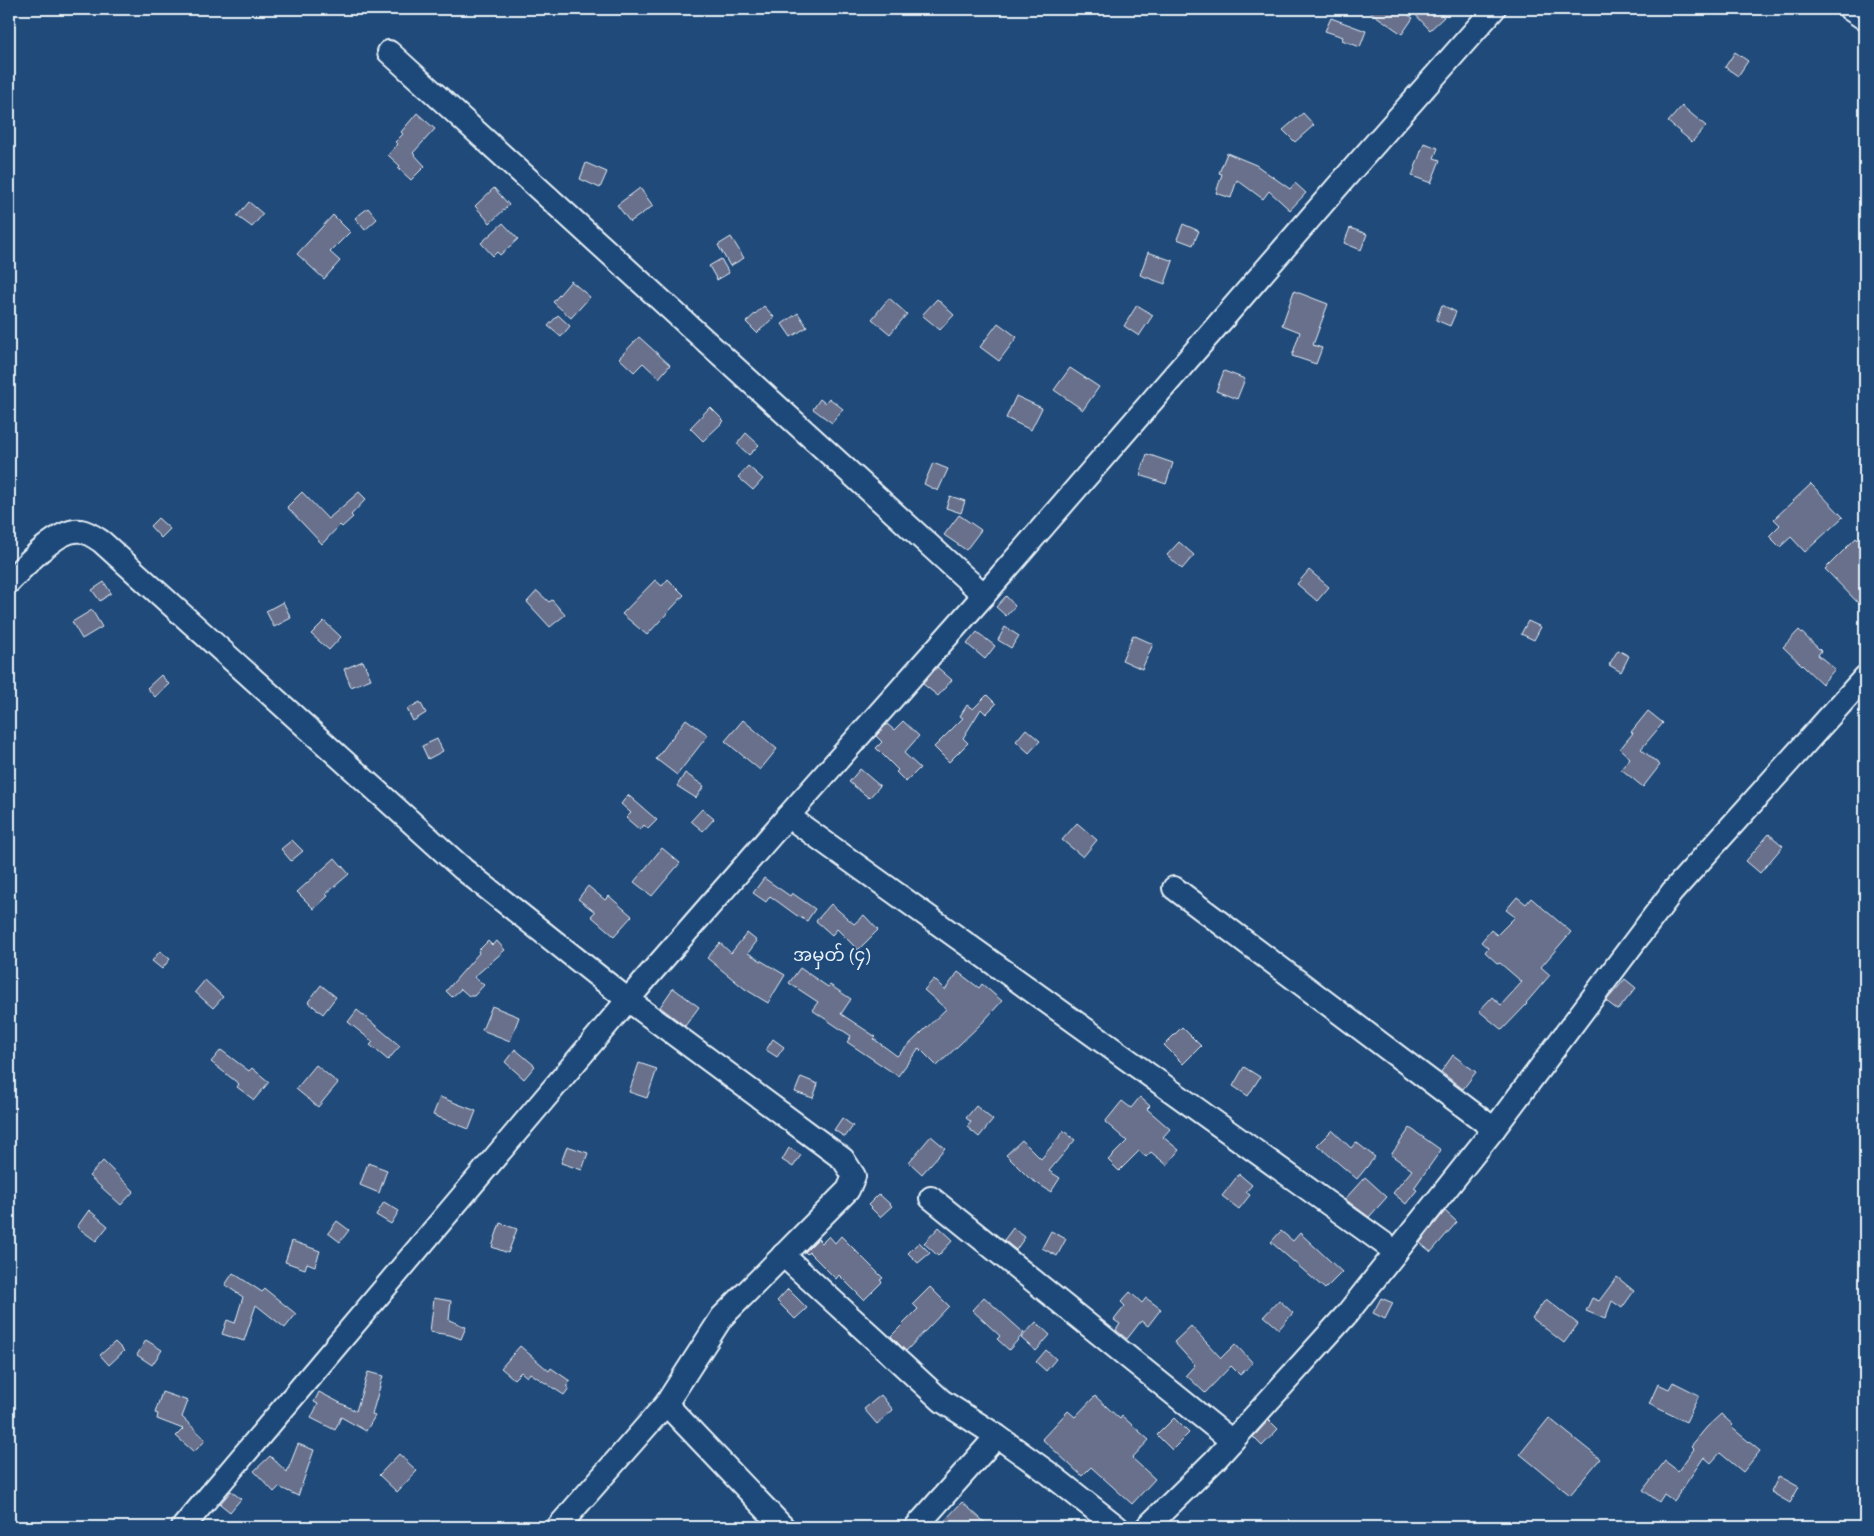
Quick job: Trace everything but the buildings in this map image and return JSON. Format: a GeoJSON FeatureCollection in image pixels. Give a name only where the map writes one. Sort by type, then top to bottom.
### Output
{"type":"FeatureCollection","features":[{"type":"Feature","properties":{"kind":"street"},"geometry":{"type":"LineString","coordinates":[[182,1527],[628,1000],[984,595],[1337,187],[1494,9]]}},
{"type":"Feature","properties":{"kind":"street"},"geometry":{"type":"LineString","coordinates":[[1850,9],[1865,19]]}},
{"type":"Feature","properties":{"kind":"street"},"geometry":{"type":"LineString","coordinates":[[389,52],[984,595]]}},
{"type":"Feature","properties":{"kind":"street"},"geometry":{"type":"LineString","coordinates":[[9,582],[39,551],[68,532],[82,530],[102,542],[463,869],[628,1000],[843,1159],[854,1176],[848,1190],[722,1317],[666,1404],[558,1527]]}},
{"type":"Feature","properties":{"kind":"street"},"geometry":{"type":"LineString","coordinates":[[1147,1527],[1232,1442],[1346,1315],[1494,1129],[1672,892],[1865,677]]}},
{"type":"Feature","properties":{"kind":"street"},"geometry":{"type":"LineString","coordinates":[[788,816],[1396,1252]]}},
{"type":"Feature","properties":{"kind":"street"},"geometry":{"type":"LineString","coordinates":[[1174,888],[1494,1129]]}},
{"type":"Feature","properties":{"kind":"street"},"geometry":{"type":"LineString","coordinates":[[931,1198],[1232,1442]]}},
{"type":"Feature","properties":{"kind":"street"},"geometry":{"type":"LineString","coordinates":[[783,1255],[942,1401],[997,1436],[1050,1474],[1117,1527]]}},
{"type":"Feature","properties":{"kind":"street"},"geometry":{"type":"LineString","coordinates":[[666,1404],[783,1527]]}},
{"type":"Feature","properties":{"kind":"street"},"geometry":{"type":"LineString","coordinates":[[916,1527],[997,1436]]}},
{"type":"Feature","properties":{"kind":"district","name":"အမှတ် (၄)"},"geometry":{"type":"Point","coordinates":[832,954]}}]}
